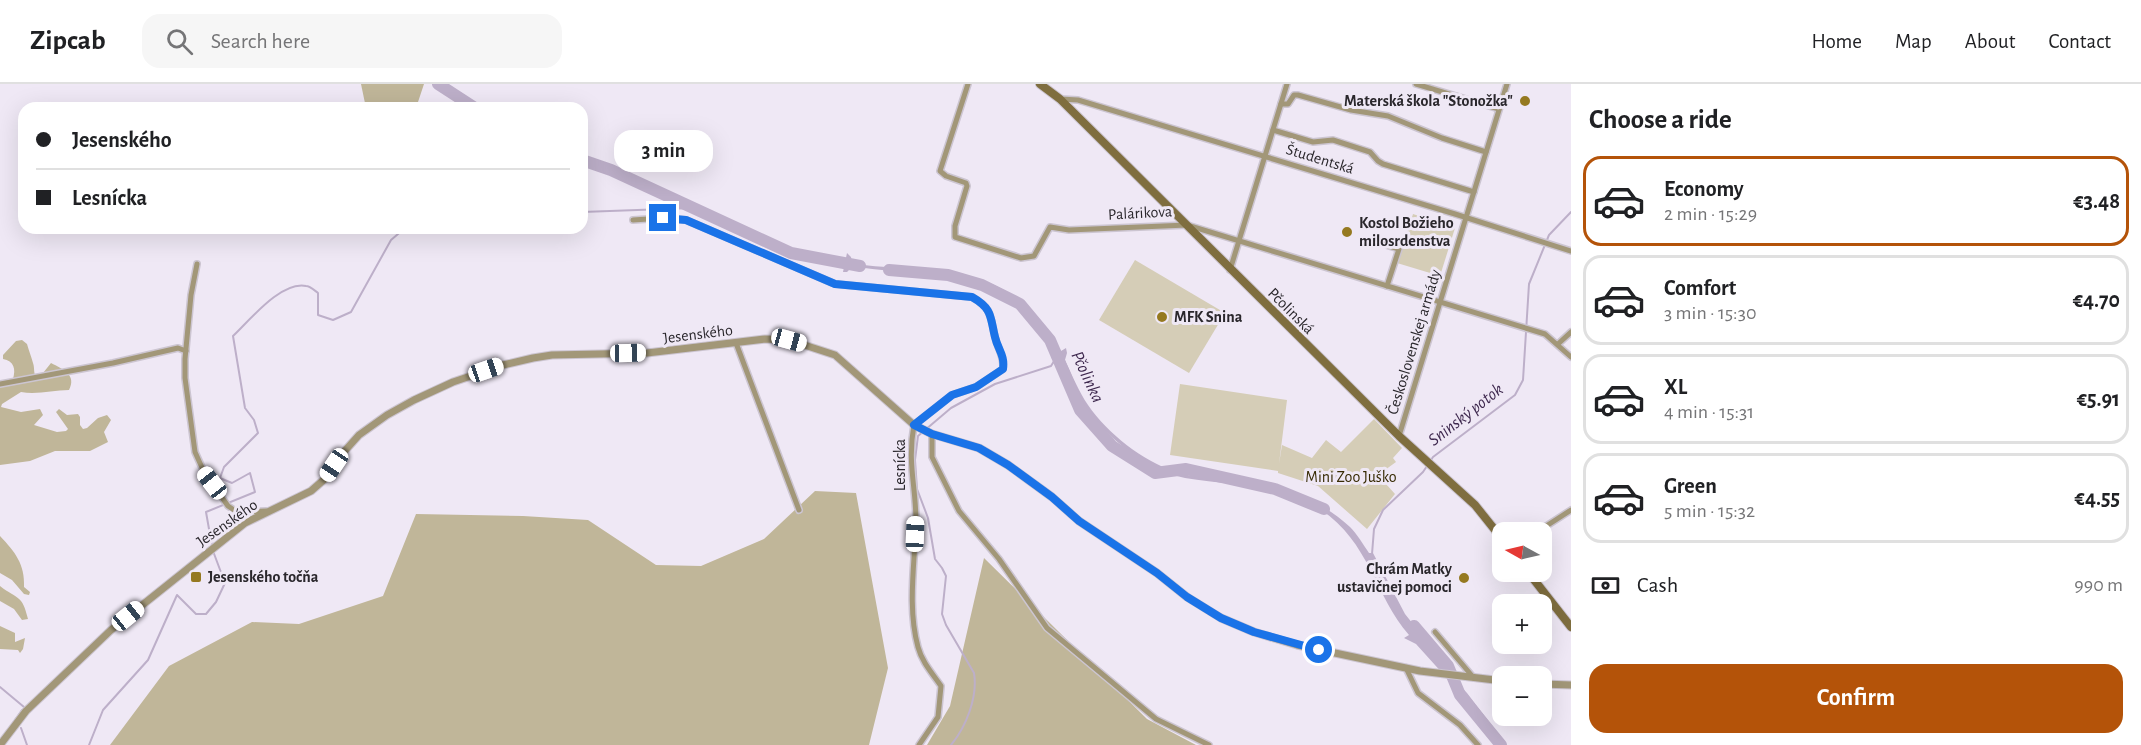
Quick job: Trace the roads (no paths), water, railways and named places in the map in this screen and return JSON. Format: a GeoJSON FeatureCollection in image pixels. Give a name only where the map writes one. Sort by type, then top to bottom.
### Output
{"type":"FeatureCollection","features":[{"type":"Feature","properties":{"kind":"main road","name":"Pčolinská"},"geometry":{"type":"LineString","coordinates":[[1040,84],[1060,99],[1399,436],[1475,506],[1492,527]]}},
{"type":"Feature","properties":{"kind":"main road"},"geometry":{"type":"LineString","coordinates":[[1536,582],[1571,627]]}},
{"type":"Feature","properties":{"kind":"street","name":"Palárikova"},"geometry":{"type":"LineString","coordinates":[[968,84],[940,171],[946,176],[966,183],[967,186],[955,226],[956,237],[1021,258],[1034,256],[1050,227],[1069,230],[1186,225],[1530,328],[1545,334],[1571,357]]}},
{"type":"Feature","properties":{"kind":"street"},"geometry":{"type":"LineString","coordinates":[[1230,270],[1287,84]]}},
{"type":"Feature","properties":{"kind":"street"},"geometry":{"type":"LineString","coordinates":[[1416,84],[1499,109]]}},
{"type":"Feature","properties":{"kind":"street","name":"Československej armády"},"geometry":{"type":"LineString","coordinates":[[1399,436],[1507,84]]}},
{"type":"Feature","properties":{"kind":"street"},"geometry":{"type":"LineString","coordinates":[[1281,104],[1288,104],[1294,95],[1298,95],[1351,110],[1388,116],[1442,138],[1486,152]]}},
{"type":"Feature","properties":{"kind":"street","name":"Študentská"},"geometry":{"type":"LineString","coordinates":[[1060,99],[1078,100],[1571,251]]}},
{"type":"Feature","properties":{"kind":"street"},"geometry":{"type":"LineString","coordinates":[[1273,130],[1313,142],[1333,140],[1370,152],[1383,164],[1474,192]]}},
{"type":"Feature","properties":{"kind":"street","name":"Lesnícka"},"geometry":{"type":"LineString","coordinates":[[633,220],[663,218],[686,220],[835,284],[972,297],[982,302],[993,318],[995,338],[1004,359],[1003,369],[976,387],[952,395],[914,425],[910,445],[916,519],[913,598],[917,644],[921,658],[941,686],[938,717],[919,745]]}},
{"type":"Feature","properties":{"kind":"street"},"geometry":{"type":"LineString","coordinates":[[1376,242],[1398,249],[1387,286]]}},
{"type":"Feature","properties":{"kind":"street"},"geometry":{"type":"LineString","coordinates":[[197,264],[191,295],[185,378],[195,452],[204,472],[228,506],[237,512],[266,511]]}},
{"type":"Feature","properties":{"kind":"street"},"geometry":{"type":"LineString","coordinates":[[1558,344],[1571,332]]}},
{"type":"Feature","properties":{"kind":"street","name":"Jesenského"},"geometry":{"type":"LineString","coordinates":[[0,745],[26,711],[111,630],[245,523],[311,490],[327,477],[342,454],[359,435],[387,415],[453,382],[502,365],[543,357],[647,353],[765,339],[789,340],[835,355],[914,425],[932,434],[979,448],[1008,465],[1052,497],[1079,521],[1157,573],[1187,597],[1221,618],[1254,632],[1297,645],[1420,671],[1492,680]]}},
{"type":"Feature","properties":{"kind":"street"},"geometry":{"type":"LineString","coordinates":[[736,343],[799,510]]}},
{"type":"Feature","properties":{"kind":"street"},"geometry":{"type":"LineString","coordinates":[[0,384],[113,363],[178,348],[186,351]]}},
{"type":"Feature","properties":{"kind":"street"},"geometry":{"type":"LineString","coordinates":[[932,434],[932,457],[959,511],[999,559],[1047,628],[1156,719],[1209,745]]}},
{"type":"Feature","properties":{"kind":"street"},"geometry":{"type":"LineString","coordinates":[[1552,522],[1571,510]]}},
{"type":"Feature","properties":{"kind":"street"},"geometry":{"type":"LineString","coordinates":[[226,538],[229,524],[237,512]]}},
{"type":"Feature","properties":{"kind":"street"},"geometry":{"type":"LineString","coordinates":[[1435,632],[1474,678]]}},
{"type":"Feature","properties":{"kind":"street"},"geometry":{"type":"LineString","coordinates":[[1406,668],[1418,693],[1460,725],[1478,745]]}},
{"type":"Feature","properties":{"kind":"street"},"geometry":{"type":"LineString","coordinates":[[1552,684],[1571,685]]}},
{"type":"Feature","properties":{"kind":"waterway","name":"Pčolinka"},"geometry":{"type":"LineString","coordinates":[[438,84],[466,102]]}},
{"type":"Feature","properties":{"kind":"waterway","name":"Pčolinka"},"geometry":{"type":"LineString","coordinates":[[588,162],[611,170],[791,253],[860,266]]}},
{"type":"Feature","properties":{"kind":"waterway"},"geometry":{"type":"LineString","coordinates":[[588,212],[693,208]]}},
{"type":"Feature","properties":{"kind":"waterway","name":"Sninský potok"},"geometry":{"type":"LineString","coordinates":[[1372,554],[1374,529],[1383,510],[1423,472],[1433,457],[1515,395],[1523,380],[1529,284],[1549,235],[1571,212]]}},
{"type":"Feature","properties":{"kind":"waterway"},"geometry":{"type":"LineString","coordinates":[[212,546],[206,512],[255,492],[250,473],[232,483],[220,478],[224,467],[258,433],[254,420],[245,408],[233,336],[276,295],[296,286],[308,286],[318,293],[318,315],[333,320],[351,312],[391,240],[398,234]]}},
{"type":"Feature","properties":{"kind":"waterway","name":"Pčolinka"},"geometry":{"type":"LineString","coordinates":[[889,270],[948,275],[982,285],[1020,304],[1050,340],[1080,410],[1112,446],[1155,473],[1186,469],[1275,489],[1324,509]]}},
{"type":"Feature","properties":{"kind":"waterway"},"geometry":{"type":"LineString","coordinates":[[951,745],[970,711],[975,682],[974,673],[942,614],[946,576],[935,559],[928,518],[917,489],[915,460],[918,436],[951,408],[995,384],[1051,366],[1056,358]]}},
{"type":"Feature","properties":{"kind":"waterway"},"geometry":{"type":"LineString","coordinates":[[89,745],[103,710],[148,660],[177,595],[196,614],[206,614],[216,602],[225,583],[213,551]]}},
{"type":"Feature","properties":{"kind":"waterway","name":"Pčolinka"},"geometry":{"type":"LineString","coordinates":[[1414,626],[1448,666],[1460,695],[1501,745]]}},
{"type":"Feature","properties":{"kind":"waterway"},"geometry":{"type":"LineString","coordinates":[[0,687],[24,707]]}},
{"type":"Feature","properties":{"kind":"waterway"},"geometry":{"type":"LineString","coordinates":[[15,720],[22,710]]}},
{"type":"Feature","properties":{"kind":"waterway"},"geometry":{"type":"LineString","coordinates":[[21,728],[27,745]]}},
{"type":"Feature","properties":{"kind":"place","name":"Materská škola \"Stonožka\""},"geometry":{"type":"Point","coordinates":[1525,101]}},
{"type":"Feature","properties":{"kind":"place","name":"Kostol Božieho milosrdenstva"},"geometry":{"type":"Point","coordinates":[1347,232]}},
{"type":"Feature","properties":{"kind":"place","name":"MFK Snina"},"geometry":{"type":"Point","coordinates":[1162,317]}},
{"type":"Feature","properties":{"kind":"place","name":"Jesenského točňa"},"geometry":{"type":"Point","coordinates":[196,577]}},
{"type":"Feature","properties":{"kind":"place","name":"Chrám Matky ustavičnej pomoci"},"geometry":{"type":"Point","coordinates":[1464,578]}},
{"type":"Feature","properties":{"kind":"park label","name":"Mini Zoo Juško"},"geometry":{"type":"Point","coordinates":[1351,477]}}]}
